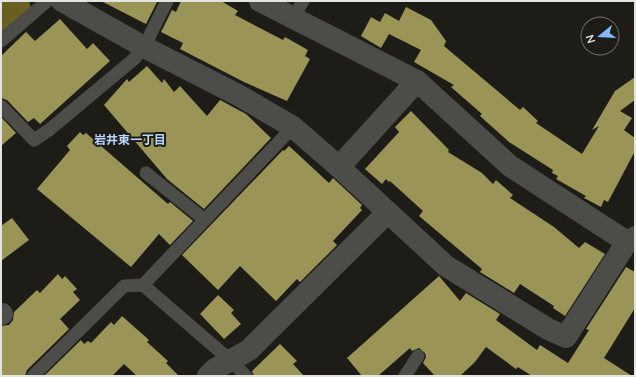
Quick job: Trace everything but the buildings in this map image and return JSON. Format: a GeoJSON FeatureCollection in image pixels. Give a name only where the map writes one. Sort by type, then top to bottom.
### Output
{"type":"FeatureCollection","features":[{"type":"Feature","properties":{"kind":"street"},"geometry":{"type":"LineString","coordinates":[[62,1],[144,47],[240,96],[292,128],[339,167],[446,266],[548,329],[566,337],[631,240],[510,166],[417,81],[298,10],[260,1]]}},
{"type":"Feature","properties":{"kind":"street"},"geometry":{"type":"LineString","coordinates":[[339,167],[417,81]]}},
{"type":"Feature","properties":{"kind":"street"},"geometry":{"type":"LineString","coordinates":[[208,376],[215,369],[249,350],[387,213]]}},
{"type":"Feature","properties":{"kind":"lane"},"geometry":{"type":"LineString","coordinates":[[1,41],[47,1]]}},
{"type":"Feature","properties":{"kind":"lane"},"geometry":{"type":"LineString","coordinates":[[1,106],[34,140],[49,130],[134,59],[144,47],[168,1]]}},
{"type":"Feature","properties":{"kind":"lane"},"geometry":{"type":"LineString","coordinates":[[33,376],[124,286],[143,285],[292,128]]}},
{"type":"Feature","properties":{"kind":"lane"},"geometry":{"type":"LineString","coordinates":[[146,173],[205,220]]}},
{"type":"Feature","properties":{"kind":"lane"},"geometry":{"type":"LineString","coordinates":[[143,285],[230,360],[246,376]]}},
{"type":"Feature","properties":{"kind":"lane"},"geometry":{"type":"LineString","coordinates":[[405,376],[418,356]]}},
{"type":"Feature","properties":{"kind":"shaded area"},"geometry":{"type":"Polygon","coordinates":[[[1,1],[29,1],[31,8],[1,32],[1,1]]]}},
{"type":"Feature","properties":{"kind":"district","name":"岩井東一丁目"},"geometry":{"type":"Point","coordinates":[130,139]}}]}
